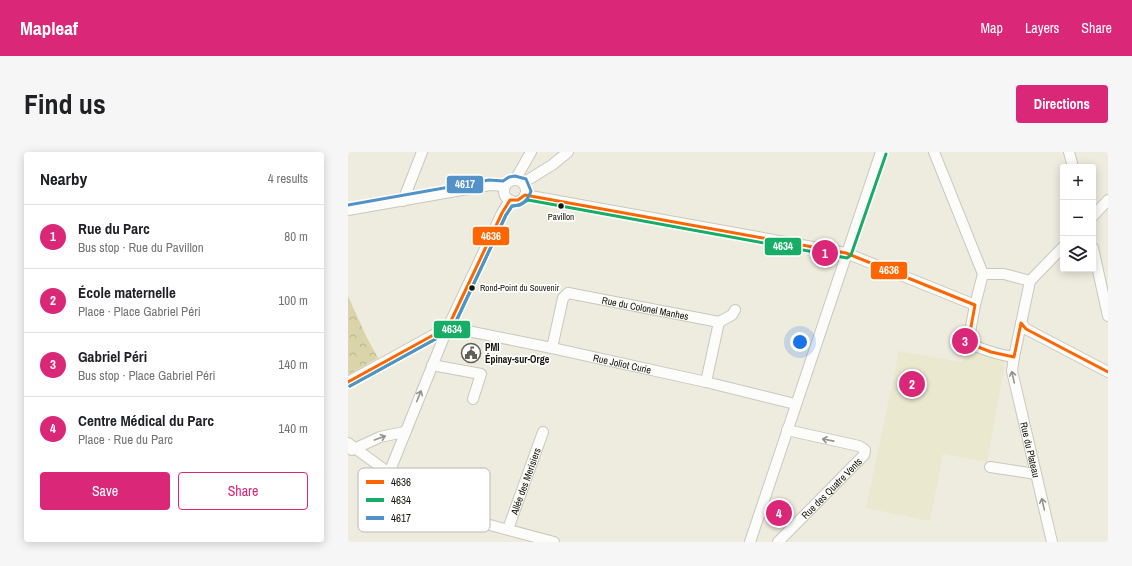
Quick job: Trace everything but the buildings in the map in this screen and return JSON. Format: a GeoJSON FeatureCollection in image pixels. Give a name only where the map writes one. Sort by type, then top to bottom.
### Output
{"type":"FeatureCollection","features":[{"type":"Feature","properties":{"kind":"street"},"geometry":{"type":"LineString","coordinates":[[403,201],[422,152]]}},
{"type":"Feature","properties":{"kind":"street"},"geometry":{"type":"LineString","coordinates":[[519,182],[531,152]]}},
{"type":"Feature","properties":{"kind":"street"},"geometry":{"type":"LineString","coordinates":[[519,182],[552,165],[568,152]]}},
{"type":"Feature","properties":{"kind":"street"},"geometry":{"type":"LineString","coordinates":[[750,542],[795,404],[881,152]]}},
{"type":"Feature","properties":{"kind":"street"},"geometry":{"type":"LineString","coordinates":[[934,152],[984,274],[975,305],[968,343],[991,353],[1014,357]]}},
{"type":"Feature","properties":{"kind":"street"},"geometry":{"type":"LineString","coordinates":[[1070,152],[1072,164]]}},
{"type":"Feature","properties":{"kind":"street"},"geometry":{"type":"LineString","coordinates":[[511,181],[519,182],[525,187],[525,195],[520,200],[513,202],[505,196],[505,186],[511,181]]}},
{"type":"Feature","properties":{"kind":"street"},"geometry":{"type":"LineString","coordinates":[[348,210],[490,185],[505,186]]}},
{"type":"Feature","properties":{"kind":"street"},"geometry":{"type":"LineString","coordinates":[[525,195],[846,253],[975,305]]}},
{"type":"Feature","properties":{"kind":"street"},"geometry":{"type":"LineString","coordinates":[[391,468],[404,432],[448,326],[502,213],[510,200]]}},
{"type":"Feature","properties":{"kind":"street"},"geometry":{"type":"LineString","coordinates":[[1096,213],[1108,200]]}},
{"type":"Feature","properties":{"kind":"street"},"geometry":{"type":"LineString","coordinates":[[984,274],[1004,274],[1030,281],[1060,249]]}},
{"type":"Feature","properties":{"kind":"street"},"geometry":{"type":"LineString","coordinates":[[1096,262],[1108,316]]}},
{"type":"Feature","properties":{"kind":"street","name":"Rue du Plateau"},"geometry":{"type":"LineString","coordinates":[[1030,281],[1012,371],[1052,542]]}},
{"type":"Feature","properties":{"kind":"street","name":"Rue du Colonel Manhes"},"geometry":{"type":"LineString","coordinates":[[552,348],[563,298],[568,293],[719,322]]}},
{"type":"Feature","properties":{"kind":"street"},"geometry":{"type":"LineString","coordinates":[[706,382],[719,322],[732,315],[735,310]]}},
{"type":"Feature","properties":{"kind":"street"},"geometry":{"type":"LineString","coordinates":[[1021,323],[1026,329],[1108,372]]}},
{"type":"Feature","properties":{"kind":"street"},"geometry":{"type":"LineString","coordinates":[[348,382],[448,326]]}},
{"type":"Feature","properties":{"kind":"street","name":"Rue Joliot Curie"},"geometry":{"type":"LineString","coordinates":[[448,326],[706,382],[795,404]]}},
{"type":"Feature","properties":{"kind":"street"},"geometry":{"type":"LineString","coordinates":[[432,365],[481,374],[473,399]]}},
{"type":"Feature","properties":{"kind":"street","name":"Rue des Quatre Vents"},"geometry":{"type":"LineString","coordinates":[[778,542],[864,455],[865,450],[859,446],[787,430]]}},
{"type":"Feature","properties":{"kind":"street"},"geometry":{"type":"LineString","coordinates":[[351,448],[380,437],[404,432]]}},
{"type":"Feature","properties":{"kind":"street","name":"Allée des Merisiers"},"geometry":{"type":"LineString","coordinates":[[508,529],[543,432]]}},
{"type":"Feature","properties":{"kind":"street"},"geometry":{"type":"LineString","coordinates":[[351,448],[381,468]]}},
{"type":"Feature","properties":{"kind":"street"},"geometry":{"type":"LineString","coordinates":[[990,466],[1036,474]]}},
{"type":"Feature","properties":{"kind":"street"},"geometry":{"type":"LineString","coordinates":[[490,525],[508,529],[533,539],[554,542]]}},
{"type":"Feature","properties":{"kind":"shaded area"},"geometry":{"type":"Polygon","coordinates":[[[899,351],[961,362],[971,352],[1004,359],[1004,369],[987,462],[943,454],[930,521],[866,508],[899,351]]]}},
{"type":"Feature","properties":{"kind":"green space"},"geometry":{"type":"Polygon","coordinates":[[[348,296],[378,358],[348,375],[348,296]]]}},
{"type":"Feature","properties":{"kind":"transit line","name":"4634"},"geometry":{"type":"LineString","coordinates":[[350,386],[452,330],[506,215],[512,206],[520,205],[528,200],[847,258],[851,255],[886,154]]}},
{"type":"Feature","properties":{"kind":"transit line","name":"4617"},"geometry":{"type":"LineString","coordinates":[[348,205],[489,180],[503,181],[509,177],[515,176],[526,179],[531,191],[522,204],[512,206],[506,215],[452,330],[350,386]]}},
{"type":"Feature","properties":{"kind":"transit line","name":"4636"},"geometry":{"type":"LineString","coordinates":[[348,382],[448,327],[502,213],[510,200],[518,200],[525,195],[846,253],[975,305],[968,343],[991,352],[1014,357],[1021,323]]}},
{"type":"Feature","properties":{"kind":"transit line","name":"4636"},"geometry":{"type":"LineString","coordinates":[[1021,323],[1026,329],[1108,372]]}},
{"type":"Feature","properties":{"kind":"place","name":"Pavillon"},"geometry":{"type":"Point","coordinates":[561,206]}},
{"type":"Feature","properties":{"kind":"place","name":"Rue du Parc"},"geometry":{"type":"Point","coordinates":[825,253]}},
{"type":"Feature","properties":{"kind":"place","name":"Rond-Point du Souvenir"},"geometry":{"type":"Point","coordinates":[472,288]}},
{"type":"Feature","properties":{"kind":"place","name":"Gabriel Péri"},"geometry":{"type":"Point","coordinates":[965,341]}},
{"type":"Feature","properties":{"kind":"place","name":"PMI Épinay-sur-Orge"},"geometry":{"type":"Point","coordinates":[471,353]}},
{"type":"Feature","properties":{"kind":"place","name":"École maternelle"},"geometry":{"type":"Point","coordinates":[912,384]}},
{"type":"Feature","properties":{"kind":"place","name":"Centre Médical du Parc"},"geometry":{"type":"Point","coordinates":[779,513]}}]}
